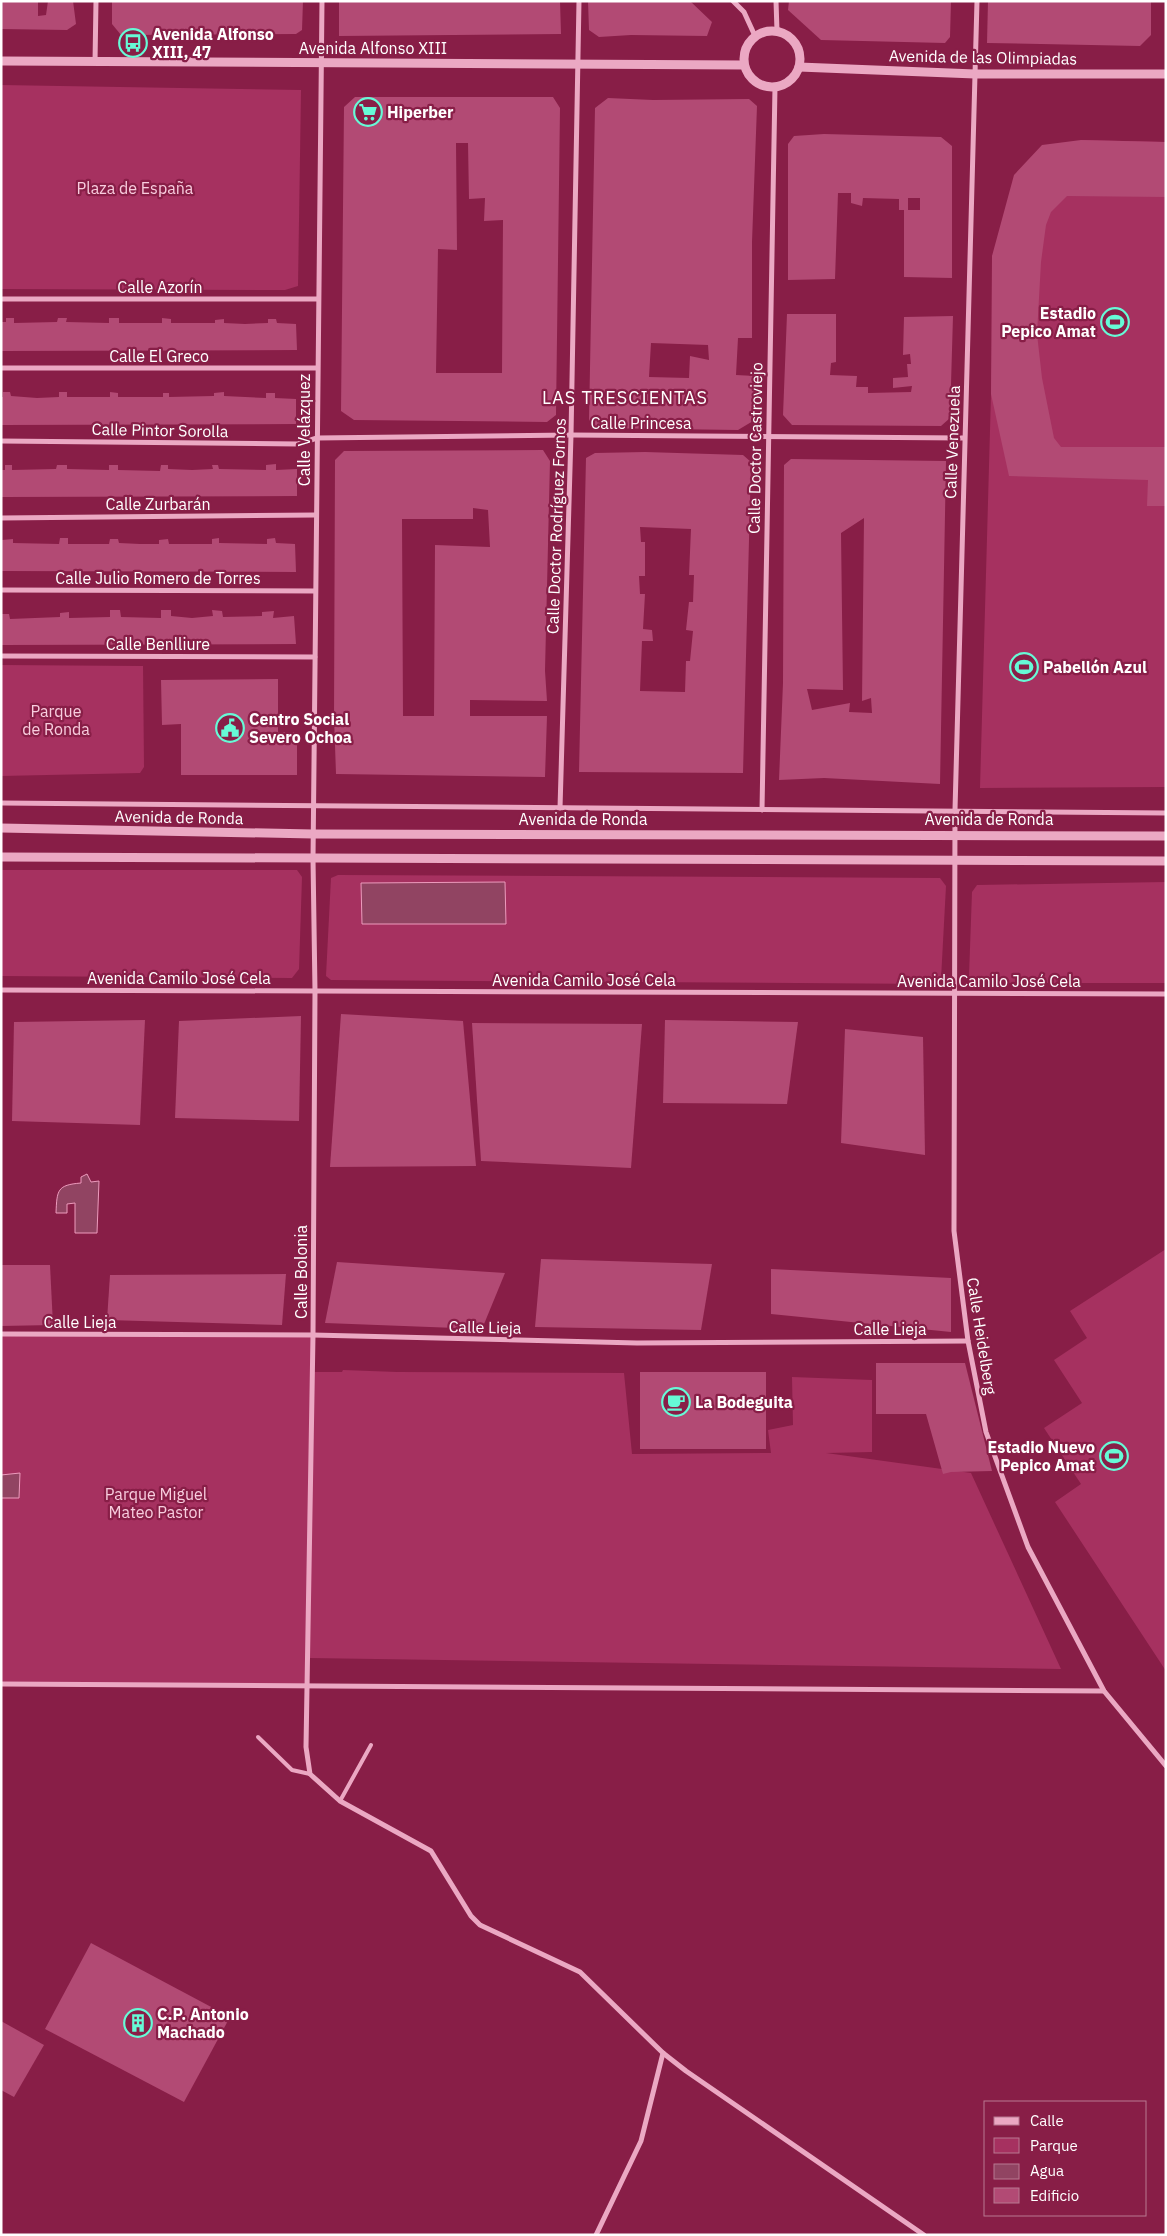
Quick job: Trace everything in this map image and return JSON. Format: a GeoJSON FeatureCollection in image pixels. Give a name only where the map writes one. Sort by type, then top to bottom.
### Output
{"type":"FeatureCollection","features":[{"type":"Feature","properties":{"kind":"street"},"geometry":{"type":"LineString","coordinates":[[95,62],[96,1]]}},
{"type":"Feature","properties":{"kind":"street","name":"Calle Velázquez"},"geometry":{"type":"LineString","coordinates":[[313,859],[322,1]]}},
{"type":"Feature","properties":{"kind":"street","name":"Calle Doctor Rodríguez Fornos"},"geometry":{"type":"LineString","coordinates":[[560,808],[571,435],[579,1]]}},
{"type":"Feature","properties":{"kind":"street"},"geometry":{"type":"LineString","coordinates":[[733,1],[744,12],[755,36]]}},
{"type":"Feature","properties":{"kind":"street"},"geometry":{"type":"LineString","coordinates":[[776,1],[777,31]]}},
{"type":"Feature","properties":{"kind":"street","name":"Calle Venezuela"},"geometry":{"type":"LineString","coordinates":[[955,834],[977,1]]}},
{"type":"Feature","properties":{"kind":"street"},"geometry":{"type":"LineString","coordinates":[[767,31],[777,31],[786,34],[799,48],[799,67],[790,81],[775,87],[767,87],[752,80],[744,65],[745,48],[755,36],[767,31]]}},
{"type":"Feature","properties":{"kind":"street","name":"Avenida Alfonso XIII"},"geometry":{"type":"LineString","coordinates":[[1,61],[744,65]]}},
{"type":"Feature","properties":{"kind":"street","name":"Avenida de las Olimpiadas"},"geometry":{"type":"LineString","coordinates":[[799,67],[975,74],[1166,74]]}},
{"type":"Feature","properties":{"kind":"street","name":"Calle Doctor Castroviejo"},"geometry":{"type":"LineString","coordinates":[[762,810],[775,87]]}},
{"type":"Feature","properties":{"kind":"street","name":"Calle Azorín"},"geometry":{"type":"LineString","coordinates":[[1,299],[318,299]]}},
{"type":"Feature","properties":{"kind":"street","name":"Calle El Greco"},"geometry":{"type":"LineString","coordinates":[[1,368],[317,368]]}},
{"type":"Feature","properties":{"kind":"street","name":"Calle Princesa"},"geometry":{"type":"LineString","coordinates":[[317,438],[571,435],[964,438]]}},
{"type":"Feature","properties":{"kind":"street","name":"Calle Pintor Sorolla"},"geometry":{"type":"LineString","coordinates":[[1,441],[298,444],[317,438]]}},
{"type":"Feature","properties":{"kind":"street","name":"Calle Zurbarán"},"geometry":{"type":"LineString","coordinates":[[1,518],[316,515]]}},
{"type":"Feature","properties":{"kind":"street","name":"Calle Julio Romero de Torres"},"geometry":{"type":"LineString","coordinates":[[1,590],[315,591]]}},
{"type":"Feature","properties":{"kind":"street","name":"Calle Benlliure"},"geometry":{"type":"LineString","coordinates":[[1,656],[315,658]]}},
{"type":"Feature","properties":{"kind":"street","name":"Avenida de Ronda"},"geometry":{"type":"LineString","coordinates":[[1,803],[1166,813]]}},
{"type":"Feature","properties":{"kind":"street","name":"Avenida de Ronda"},"geometry":{"type":"LineString","coordinates":[[1,828],[313,834],[955,834],[1166,836]]}},
{"type":"Feature","properties":{"kind":"street","name":"Calle Heidelberg"},"geometry":{"type":"LineString","coordinates":[[955,834],[954,1231],[968,1341],[986,1432],[1028,1547],[1104,1691],[1166,1766]]}},
{"type":"Feature","properties":{"kind":"street"},"geometry":{"type":"LineString","coordinates":[[1,857],[1166,862]]}},
{"type":"Feature","properties":{"kind":"street","name":"Calle Bolonia"},"geometry":{"type":"LineString","coordinates":[[310,1774],[306,1747],[313,1335],[315,991],[313,859]]}},
{"type":"Feature","properties":{"kind":"street","name":"Avenida Camilo José Cela"},"geometry":{"type":"LineString","coordinates":[[1,990],[1166,994]]}},
{"type":"Feature","properties":{"kind":"street","name":"Calle Lieja"},"geometry":{"type":"LineString","coordinates":[[1,1334],[313,1335],[637,1343],[968,1341]]}},
{"type":"Feature","properties":{"kind":"street"},"geometry":{"type":"LineString","coordinates":[[1,1684],[1104,1691]]}},
{"type":"Feature","properties":{"kind":"street"},"geometry":{"type":"LineString","coordinates":[[310,1774],[340,1801],[431,1851],[470,1916],[480,1925],[580,1972],[663,2054],[924,2235]]}},
{"type":"Feature","properties":{"kind":"street"},"geometry":{"type":"LineString","coordinates":[[596,2235],[641,2141],[663,2054]]}},
{"type":"Feature","properties":{"kind":"lane"},"geometry":{"type":"LineString","coordinates":[[258,1737],[292,1770],[310,1774]]}},
{"type":"Feature","properties":{"kind":"lane"},"geometry":{"type":"LineString","coordinates":[[340,1801],[371,1745]]}},
{"type":"Feature","properties":{"kind":"green space","name":"Plaza de España"},"geometry":{"type":"Polygon","coordinates":[[[1,85],[301,90],[298,286],[285,290],[1,289],[1,85]]]}},
{"type":"Feature","properties":{"kind":"green space"},"geometry":{"type":"Polygon","coordinates":[[[1081,140],[1166,142],[1166,787],[980,788],[992,359],[992,256],[1081,140]]]}},
{"type":"Feature","properties":{"kind":"green space","name":"Parque de Ronda"},"geometry":{"type":"Polygon","coordinates":[[[1,665],[143,666],[144,767],[140,773],[1,776],[1,665]]]}},
{"type":"Feature","properties":{"kind":"green space"},"geometry":{"type":"Polygon","coordinates":[[[1,870],[297,870],[302,877],[299,969],[292,978],[1,976],[1,870]]]}},
{"type":"Feature","properties":{"kind":"green space"},"geometry":{"type":"Polygon","coordinates":[[[338,875],[940,878],[946,886],[941,979],[937,984],[331,980],[326,976],[331,878],[338,875]]]}},
{"type":"Feature","properties":{"kind":"green space"},"geometry":{"type":"Polygon","coordinates":[[[1166,882],[1166,983],[974,983],[969,976],[972,892],[977,885],[1166,882]]]}},
{"type":"Feature","properties":{"kind":"green space","name":"Estadio Nuevo Pepico Amat"},"geometry":{"type":"Polygon","coordinates":[[[1166,1249],[1166,1671],[1055,1502],[1081,1484],[1044,1428],[1082,1403],[1054,1360],[1087,1338],[1070,1311],[1166,1249]]]}},
{"type":"Feature","properties":{"kind":"green space","name":"Parque Miguel Mateo Pastor"},"geometry":{"type":"Polygon","coordinates":[[[1,1334],[313,1335],[313,1372],[342,1372],[343,1370],[624,1373],[632,1454],[771,1453],[768,1430],[793,1425],[792,1377],[872,1380],[872,1452],[826,1453],[971,1473],[1061,1669],[309,1658],[308,1685],[1,1684],[1,1334]]]}},
{"type":"Feature","properties":{"kind":"water"},"geometry":{"type":"Polygon","coordinates":[[[505,882],[506,924],[362,924],[361,883],[505,882]]]}},
{"type":"Feature","properties":{"kind":"water"},"geometry":{"type":"Polygon","coordinates":[[[87,1174],[91,1182],[99,1181],[97,1233],[75,1233],[75,1203],[67,1204],[67,1213],[56,1213],[58,1194],[67,1185],[81,1183],[81,1177],[87,1174]]]}},
{"type":"Feature","properties":{"kind":"water"},"geometry":{"type":"Polygon","coordinates":[[[20,1473],[19,1498],[1,1498],[1,1475],[20,1473]]]}},
{"type":"Feature","properties":{"kind":"building"},"geometry":{"type":"Polygon","coordinates":[[[1,1],[38,1],[38,16],[46,15],[48,1],[73,1],[76,24],[67,30],[1,29],[1,1]]]}},
{"type":"Feature","properties":{"kind":"building"},"geometry":{"type":"Polygon","coordinates":[[[112,1],[303,1],[302,30],[296,34],[121,35],[112,24],[112,1]]]}},
{"type":"Feature","properties":{"kind":"building"},"geometry":{"type":"Polygon","coordinates":[[[339,1],[560,1],[561,34],[339,36],[339,1]]]}},
{"type":"Feature","properties":{"kind":"building"},"geometry":{"type":"Polygon","coordinates":[[[588,1],[690,1],[712,22],[707,36],[631,35],[599,37],[589,30],[588,1]]]}},
{"type":"Feature","properties":{"kind":"building"},"geometry":{"type":"Polygon","coordinates":[[[789,1],[951,1],[950,37],[945,43],[821,40],[788,10],[789,1]]]}},
{"type":"Feature","properties":{"kind":"building"},"geometry":{"type":"Polygon","coordinates":[[[988,1],[1151,1],[1151,35],[1140,46],[987,43],[988,1]]]}},
{"type":"Feature","properties":{"kind":"building"},"geometry":{"type":"Polygon","coordinates":[[[355,97],[553,97],[560,108],[556,415],[547,422],[354,420],[341,411],[344,107],[355,97]],[[456,143],[457,250],[438,249],[436,373],[502,373],[503,220],[484,221],[485,198],[469,199],[468,143],[456,143]]]}},
{"type":"Feature","properties":{"kind":"building"},"geometry":{"type":"Polygon","coordinates":[[[608,98],[653,100],[749,99],[757,106],[752,242],[752,338],[738,338],[736,375],[755,376],[753,421],[738,430],[596,428],[589,420],[595,108],[608,98]],[[651,343],[649,377],[689,378],[690,356],[709,360],[708,345],[651,343]]]}},
{"type":"Feature","properties":{"kind":"building"},"geometry":{"type":"Polygon","coordinates":[[[824,134],[941,137],[952,146],[952,278],[904,277],[904,210],[899,210],[899,199],[863,198],[862,206],[851,203],[851,193],[838,193],[835,279],[788,280],[788,144],[794,136],[824,134]],[[908,198],[908,210],[920,210],[920,198],[908,198]]]}},
{"type":"Feature","properties":{"kind":"building"},"geometry":{"type":"Polygon","coordinates":[[[1081,140],[1166,142],[1166,197],[1067,196],[1051,212],[1046,225],[1041,262],[1037,334],[1042,378],[1054,438],[1061,447],[1166,447],[1166,506],[1147,506],[1148,480],[1009,476],[991,394],[992,256],[1014,175],[1042,145],[1081,140]]]}},
{"type":"Feature","properties":{"kind":"building"},"geometry":{"type":"Polygon","coordinates":[[[787,314],[836,314],[836,362],[831,363],[830,375],[857,376],[856,387],[868,387],[868,393],[911,392],[912,386],[893,388],[893,378],[908,377],[907,364],[911,364],[910,354],[903,355],[904,317],[953,316],[950,418],[941,426],[792,425],[783,415],[787,314]]]}},
{"type":"Feature","properties":{"kind":"building"},"geometry":{"type":"Polygon","coordinates":[[[6,318],[14,318],[14,323],[57,322],[58,318],[67,318],[66,322],[109,323],[109,318],[119,318],[119,323],[162,323],[162,318],[171,319],[171,323],[215,323],[215,320],[224,319],[224,323],[245,324],[268,323],[268,319],[276,319],[277,323],[296,324],[297,350],[1,351],[1,322],[6,322],[6,318]]]}},
{"type":"Feature","properties":{"kind":"building"},"geometry":{"type":"Polygon","coordinates":[[[3,392],[10,392],[11,396],[37,398],[59,397],[59,392],[67,392],[67,397],[110,397],[110,392],[118,393],[118,397],[163,397],[163,393],[169,393],[169,397],[214,396],[214,393],[224,392],[224,396],[266,398],[266,393],[275,393],[275,398],[296,399],[296,424],[1,425],[1,397],[3,397],[3,392]]]}},
{"type":"Feature","properties":{"kind":"building"},"geometry":{"type":"Polygon","coordinates":[[[543,450],[550,461],[545,671],[547,701],[470,700],[470,716],[547,716],[545,777],[336,774],[334,717],[335,460],[344,451],[543,450]],[[473,508],[473,519],[402,519],[403,716],[434,716],[435,545],[490,547],[488,510],[473,508]]]}},
{"type":"Feature","properties":{"kind":"building"},"geometry":{"type":"Polygon","coordinates":[[[645,452],[743,455],[751,462],[743,773],[579,772],[586,458],[595,453],[645,452]],[[640,527],[641,542],[645,542],[645,576],[639,576],[640,594],[645,594],[643,629],[652,630],[653,641],[642,641],[640,691],[685,692],[686,661],[690,661],[693,631],[686,630],[689,602],[693,602],[694,575],[689,575],[691,529],[640,527]]]}},
{"type":"Feature","properties":{"kind":"building"},"geometry":{"type":"Polygon","coordinates":[[[791,459],[946,461],[940,784],[824,778],[779,780],[783,683],[784,465],[791,459]],[[864,518],[841,533],[843,690],[807,689],[812,710],[850,703],[849,712],[872,713],[871,698],[862,701],[864,518]]]}},
{"type":"Feature","properties":{"kind":"building"},"geometry":{"type":"Polygon","coordinates":[[[276,464],[276,470],[297,469],[297,496],[1,497],[1,470],[5,470],[5,465],[12,465],[12,470],[56,469],[57,465],[67,465],[67,469],[109,470],[109,465],[118,465],[118,470],[160,471],[161,465],[168,465],[168,469],[213,469],[212,465],[218,465],[219,469],[266,470],[266,465],[276,464]]]}},
{"type":"Feature","properties":{"kind":"building"},"geometry":{"type":"Polygon","coordinates":[[[60,538],[68,538],[68,544],[109,544],[110,539],[118,539],[119,543],[159,544],[159,540],[168,539],[169,544],[212,544],[212,539],[219,538],[219,543],[267,544],[267,539],[275,538],[276,543],[295,544],[296,572],[1,571],[2,540],[13,539],[13,543],[59,544],[60,538]]]}},
{"type":"Feature","properties":{"kind":"building"},"geometry":{"type":"Polygon","coordinates":[[[110,610],[120,610],[121,617],[161,618],[161,610],[171,610],[171,616],[192,618],[213,616],[212,610],[222,611],[223,617],[262,616],[262,612],[274,611],[273,618],[294,616],[296,644],[1,645],[1,614],[9,614],[10,619],[60,617],[60,613],[69,612],[69,618],[110,617],[110,610]]]}},
{"type":"Feature","properties":{"kind":"building","name":"Centro Social Severo Ochoa"},"geometry":{"type":"Polygon","coordinates":[[[278,679],[278,732],[297,732],[297,775],[181,775],[181,724],[162,725],[161,680],[278,679]]]}},
{"type":"Feature","properties":{"kind":"building"},"geometry":{"type":"Polygon","coordinates":[[[341,1014],[463,1021],[476,1166],[330,1167],[341,1014]]]}},
{"type":"Feature","properties":{"kind":"building"},"geometry":{"type":"Polygon","coordinates":[[[301,1016],[299,1121],[175,1118],[179,1021],[301,1016]]]}},
{"type":"Feature","properties":{"kind":"building"},"geometry":{"type":"Polygon","coordinates":[[[145,1020],[140,1125],[12,1121],[14,1022],[145,1020]]]}},
{"type":"Feature","properties":{"kind":"building"},"geometry":{"type":"Polygon","coordinates":[[[665,1020],[798,1022],[787,1104],[663,1103],[665,1020]]]}},
{"type":"Feature","properties":{"kind":"building"},"geometry":{"type":"Polygon","coordinates":[[[472,1023],[642,1024],[631,1168],[481,1161],[472,1023]]]}},
{"type":"Feature","properties":{"kind":"building"},"geometry":{"type":"Polygon","coordinates":[[[845,1029],[923,1037],[925,1155],[841,1143],[845,1029]]]}},
{"type":"Feature","properties":{"kind":"building"},"geometry":{"type":"Polygon","coordinates":[[[541,1259],[712,1264],[701,1330],[535,1327],[541,1259]]]}},
{"type":"Feature","properties":{"kind":"building"},"geometry":{"type":"Polygon","coordinates":[[[337,1262],[505,1273],[482,1329],[325,1323],[337,1262]]]}},
{"type":"Feature","properties":{"kind":"building"},"geometry":{"type":"Polygon","coordinates":[[[1,1265],[50,1265],[53,1325],[1,1326],[1,1265]]]}},
{"type":"Feature","properties":{"kind":"building"},"geometry":{"type":"Polygon","coordinates":[[[771,1269],[951,1278],[951,1332],[771,1314],[771,1269]]]}},
{"type":"Feature","properties":{"kind":"building"},"geometry":{"type":"Polygon","coordinates":[[[286,1274],[282,1325],[107,1320],[110,1275],[286,1274]]]}},
{"type":"Feature","properties":{"kind":"building"},"geometry":{"type":"Polygon","coordinates":[[[876,1363],[965,1363],[992,1471],[951,1472],[943,1474],[926,1414],[876,1414],[876,1363]]]}},
{"type":"Feature","properties":{"kind":"building"},"geometry":{"type":"Polygon","coordinates":[[[640,1372],[766,1372],[766,1449],[640,1449],[640,1372]]]}},
{"type":"Feature","properties":{"kind":"building","name":"C.P. Antonio Machado"},"geometry":{"type":"Polygon","coordinates":[[[91,1943],[230,2017],[184,2102],[45,2029],[91,1943]]]}},
{"type":"Feature","properties":{"kind":"building"},"geometry":{"type":"Polygon","coordinates":[[[1,2021],[44,2045],[14,2097],[1,2090],[1,2021]]]}},
{"type":"Feature","properties":{"kind":"place","name":"Avenida Alfonso XIII, 47"},"geometry":{"type":"Point","coordinates":[133,43]}},
{"type":"Feature","properties":{"kind":"place","name":"Hiperber"},"geometry":{"type":"Point","coordinates":[368,112]}},
{"type":"Feature","properties":{"kind":"place","name":"Estadio Pepico Amat"},"geometry":{"type":"Point","coordinates":[1115,322]}},
{"type":"Feature","properties":{"kind":"place","name":"Pabellón Azul"},"geometry":{"type":"Point","coordinates":[1024,667]}},
{"type":"Feature","properties":{"kind":"place","name":"Centro Social Severo Ochoa"},"geometry":{"type":"Point","coordinates":[230,728]}},
{"type":"Feature","properties":{"kind":"place","name":"La Bodeguita"},"geometry":{"type":"Point","coordinates":[676,1402]}},
{"type":"Feature","properties":{"kind":"place","name":"Estadio Nuevo Pepico Amat"},"geometry":{"type":"Point","coordinates":[1114,1456]}},
{"type":"Feature","properties":{"kind":"place","name":"C.P. Antonio Machado"},"geometry":{"type":"Point","coordinates":[138,2023]}},
{"type":"Feature","properties":{"kind":"district","name":"LAS TRESCIENTAS"},"geometry":{"type":"Point","coordinates":[625,398]}}]}
